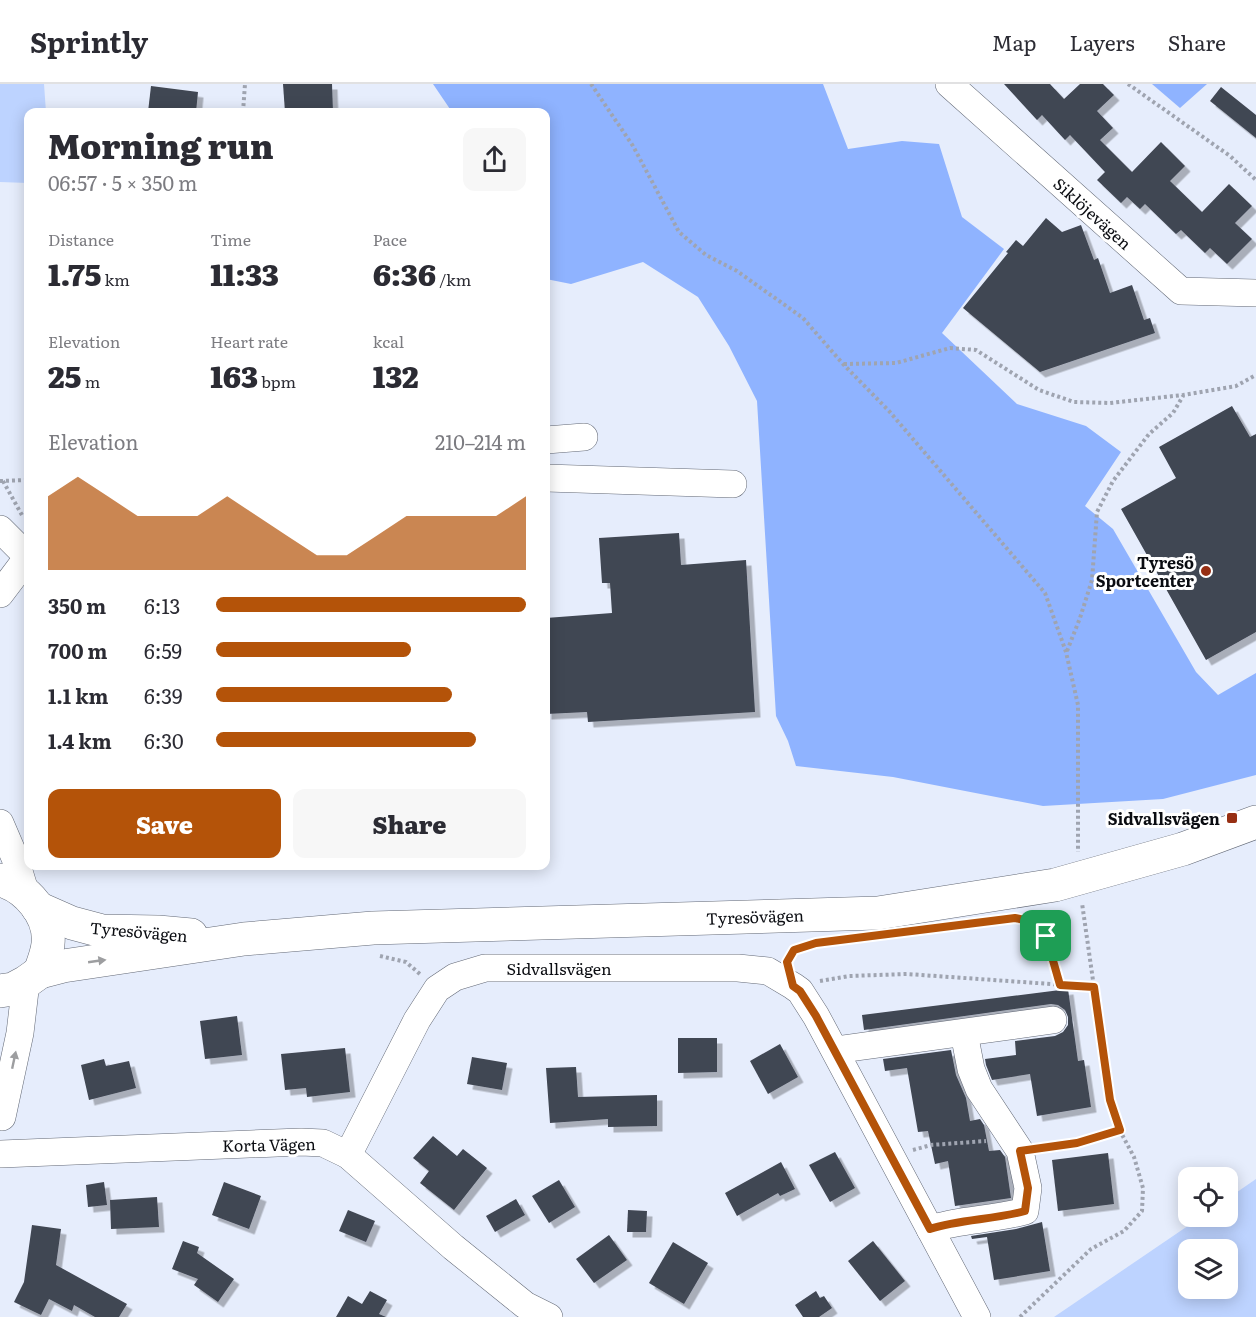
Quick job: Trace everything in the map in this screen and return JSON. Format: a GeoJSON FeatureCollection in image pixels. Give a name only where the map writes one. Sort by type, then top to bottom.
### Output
{"type":"FeatureCollection","features":[{"type":"Feature","properties":{"kind":"main road","name":"Tyresövägen"},"geometry":{"type":"LineString","coordinates":[[22,982],[63,966],[244,939],[373,928],[879,913],[1054,885],[1183,849],[1256,822]]}},
{"type":"Feature","properties":{"kind":"main road","name":"Tyresövägen"},"geometry":{"type":"LineString","coordinates":[[21,893],[72,923],[102,931],[158,932],[244,939]]}},
{"type":"Feature","properties":{"kind":"main road"},"geometry":{"type":"LineString","coordinates":[[21,893],[46,926],[48,941],[22,982]]}},
{"type":"Feature","properties":{"kind":"street","name":"Siklöjevägen"},"geometry":{"type":"LineString","coordinates":[[949,84],[1181,291],[1256,293]]}},
{"type":"Feature","properties":{"kind":"street"},"geometry":{"type":"LineString","coordinates":[[550,440],[584,437]]}},
{"type":"Feature","properties":{"kind":"street"},"geometry":{"type":"LineString","coordinates":[[550,478],[733,484]]}},
{"type":"Feature","properties":{"kind":"street"},"geometry":{"type":"LineString","coordinates":[[12,524],[24,549]]}},
{"type":"Feature","properties":{"kind":"street"},"geometry":{"type":"LineString","coordinates":[[0,594],[24,562]]}},
{"type":"Feature","properties":{"kind":"street"},"geometry":{"type":"LineString","coordinates":[[0,823],[15,858],[21,893]]}},
{"type":"Feature","properties":{"kind":"street","name":"Sidvallsvägen"},"geometry":{"type":"LineString","coordinates":[[348,1155],[417,1020],[437,989],[454,977],[485,968],[738,968],[768,971],[800,991],[835,1050],[977,1317]]}},
{"type":"Feature","properties":{"kind":"street"},"geometry":{"type":"LineString","coordinates":[[1,1156],[1,1110],[20,1033],[22,982]]}},
{"type":"Feature","properties":{"kind":"street"},"geometry":{"type":"LineString","coordinates":[[835,1050],[1053,1020]]}},
{"type":"Feature","properties":{"kind":"street"},"geometry":{"type":"LineString","coordinates":[[930,1229],[961,1221],[1004,1217],[1025,1211],[1028,1188],[1014,1140],[980,1089],[970,1069],[964,1033]]}},
{"type":"Feature","properties":{"kind":"street","name":"Korta Vägen"},"geometry":{"type":"LineString","coordinates":[[1,1156],[301,1142],[323,1143],[348,1155],[480,1269],[525,1305],[549,1317]]}},
{"type":"Feature","properties":{"kind":"path"},"geometry":{"type":"LineString","coordinates":[[243,108],[245,84]]}},
{"type":"Feature","properties":{"kind":"path"},"geometry":{"type":"LineString","coordinates":[[591,84],[633,146],[679,232],[706,255],[737,271],[803,318],[843,364],[889,411],[1045,593],[1066,652],[1078,705],[1078,858]]}},
{"type":"Feature","properties":{"kind":"path"},"geometry":{"type":"LineString","coordinates":[[1128,84],[1230,156],[1256,180]]}},
{"type":"Feature","properties":{"kind":"path"},"geometry":{"type":"LineString","coordinates":[[843,364],[896,363],[950,348],[976,350],[1039,390],[1074,402],[1110,403],[1183,395],[1236,386],[1256,375]]}},
{"type":"Feature","properties":{"kind":"path"},"geometry":{"type":"LineString","coordinates":[[1066,652],[1092,580],[1097,512],[1113,481],[1149,434],[1173,413],[1183,395]]}},
{"type":"Feature","properties":{"kind":"path"},"geometry":{"type":"LineString","coordinates":[[12,524],[2,481],[24,480]]}},
{"type":"Feature","properties":{"kind":"path"},"geometry":{"type":"LineString","coordinates":[[1020,1317],[1091,1249],[1124,1231],[1142,1211],[1143,1188],[1134,1157],[1120,1130],[1110,1100],[1081,896]]}},
{"type":"Feature","properties":{"kind":"path"},"geometry":{"type":"LineString","coordinates":[[1015,918],[1033,922],[1046,936],[1060,985]]}},
{"type":"Feature","properties":{"kind":"path"},"geometry":{"type":"LineString","coordinates":[[827,941],[794,950],[787,962],[793,986],[849,976],[907,974],[1094,987]]}},
{"type":"Feature","properties":{"kind":"path"},"geometry":{"type":"LineString","coordinates":[[370,954],[406,962],[437,989]]}},
{"type":"Feature","properties":{"kind":"path"},"geometry":{"type":"LineString","coordinates":[[892,1159],[931,1145],[1014,1140],[1077,1143],[1120,1130]]}},
{"type":"Feature","properties":{"kind":"shaded area"},"geometry":{"type":"Polygon","coordinates":[[[0,84],[44,84],[46,108],[24,108],[24,183],[0,182],[0,84]]]}},
{"type":"Feature","properties":{"kind":"shaded area"},"geometry":{"type":"Polygon","coordinates":[[[433,84],[823,84],[848,149],[902,141],[939,144],[962,217],[1004,249],[942,333],[1017,404],[1086,426],[1121,452],[1085,506],[1113,529],[1196,672],[1218,695],[1256,673],[1256,775],[1163,799],[1043,806],[893,777],[796,766],[788,741],[776,716],[757,401],[729,346],[698,297],[643,262],[571,284],[550,280],[550,108],[449,108],[433,84]]]}},
{"type":"Feature","properties":{"kind":"shaded area"},"geometry":{"type":"Polygon","coordinates":[[[1152,84],[1207,84],[1180,108],[1152,84]]]}},
{"type":"Feature","properties":{"kind":"shaded area"},"geometry":{"type":"Polygon","coordinates":[[[1256,1179],[1256,1317],[1054,1317],[1186,1227],[1238,1227],[1238,1191],[1256,1179]]]}},
{"type":"Feature","properties":{"kind":"building"},"geometry":{"type":"Polygon","coordinates":[[[283,84],[332,84],[333,108],[285,108],[283,84]]]}},
{"type":"Feature","properties":{"kind":"building"},"geometry":{"type":"Polygon","coordinates":[[[1004,84],[1050,84],[1064,99],[1080,84],[1103,84],[1114,95],[1097,111],[1113,128],[1100,140],[1132,172],[1161,142],[1185,166],[1170,181],[1202,212],[1229,184],[1252,206],[1235,223],[1252,239],[1227,264],[1210,248],[1205,253],[1181,230],[1176,234],[1145,204],[1140,209],[1127,197],[1121,203],[1097,180],[1105,172],[1070,135],[1065,140],[1042,115],[1037,120],[1004,84]]]}},
{"type":"Feature","properties":{"kind":"building"},"geometry":{"type":"Polygon","coordinates":[[[151,86],[198,92],[196,108],[148,108],[151,86]]]}},
{"type":"Feature","properties":{"kind":"building"},"geometry":{"type":"Polygon","coordinates":[[[1221,87],[1256,115],[1256,138],[1210,101],[1221,87]]]}},
{"type":"Feature","properties":{"kind":"building"},"geometry":{"type":"Polygon","coordinates":[[[1046,218],[1062,232],[1081,225],[1094,260],[1098,258],[1110,293],[1132,285],[1144,320],[1150,318],[1155,333],[1040,372],[963,308],[1016,240],[1023,246],[1046,218]]]}},
{"type":"Feature","properties":{"kind":"building","name":"Tyresö Sportcenter"},"geometry":{"type":"Polygon","coordinates":[[[1232,406],[1250,437],[1256,434],[1256,632],[1206,660],[1121,509],[1176,478],[1159,447],[1232,406]]]}},
{"type":"Feature","properties":{"kind":"building"},"geometry":{"type":"Polygon","coordinates":[[[679,533],[681,565],[746,560],[755,712],[588,722],[587,712],[550,714],[550,618],[612,613],[610,583],[602,583],[599,538],[679,533]]]}},
{"type":"Feature","properties":{"kind":"building"},"geometry":{"type":"Polygon","coordinates":[[[1068,989],[1078,1061],[1084,1060],[1091,1107],[1037,1116],[1030,1074],[992,1080],[986,1065],[985,1059],[1016,1055],[1015,1041],[1055,1036],[1063,1032],[1068,1025],[1068,1017],[1065,1010],[1058,1005],[1051,1004],[864,1030],[862,1015],[1068,989]]]}},
{"type":"Feature","properties":{"kind":"building"},"geometry":{"type":"Polygon","coordinates":[[[237,1016],[242,1055],[205,1059],[200,1021],[237,1016]]]}},
{"type":"Feature","properties":{"kind":"building"},"geometry":{"type":"Polygon","coordinates":[[[678,1038],[717,1038],[717,1072],[678,1073],[678,1038]]]}},
{"type":"Feature","properties":{"kind":"building"},"geometry":{"type":"Polygon","coordinates":[[[780,1044],[798,1077],[768,1094],[750,1061],[780,1044]]]}},
{"type":"Feature","properties":{"kind":"building"},"geometry":{"type":"Polygon","coordinates":[[[345,1048],[350,1092],[307,1097],[306,1088],[285,1090],[281,1054],[345,1048]]]}},
{"type":"Feature","properties":{"kind":"building"},"geometry":{"type":"Polygon","coordinates":[[[951,1050],[956,1075],[966,1098],[970,1121],[980,1119],[984,1125],[989,1151],[1000,1150],[1005,1157],[1011,1198],[955,1206],[948,1161],[935,1164],[928,1131],[918,1132],[907,1068],[885,1071],[883,1059],[951,1050]]]}},
{"type":"Feature","properties":{"kind":"building"},"geometry":{"type":"Polygon","coordinates":[[[472,1057],[507,1063],[502,1090],[467,1084],[472,1057]]]}},
{"type":"Feature","properties":{"kind":"building"},"geometry":{"type":"Polygon","coordinates":[[[104,1059],[106,1066],[129,1061],[136,1088],[89,1100],[81,1065],[104,1059]]]}},
{"type":"Feature","properties":{"kind":"building"},"geometry":{"type":"Polygon","coordinates":[[[576,1067],[578,1097],[657,1095],[657,1126],[608,1127],[608,1119],[550,1123],[546,1068],[576,1067]]]}},
{"type":"Feature","properties":{"kind":"building"},"geometry":{"type":"Polygon","coordinates":[[[433,1136],[457,1156],[463,1149],[487,1168],[454,1210],[420,1183],[429,1171],[413,1158],[433,1136]]]}},
{"type":"Feature","properties":{"kind":"building"},"geometry":{"type":"Polygon","coordinates":[[[835,1152],[855,1188],[830,1202],[809,1165],[835,1152]]]}},
{"type":"Feature","properties":{"kind":"building"},"geometry":{"type":"Polygon","coordinates":[[[1108,1153],[1114,1204],[1058,1211],[1052,1160],[1108,1153]]]}},
{"type":"Feature","properties":{"kind":"building"},"geometry":{"type":"Polygon","coordinates":[[[781,1162],[795,1189],[780,1196],[778,1193],[737,1216],[725,1193],[781,1162]]]}},
{"type":"Feature","properties":{"kind":"building"},"geometry":{"type":"Polygon","coordinates":[[[559,1180],[575,1207],[549,1223],[532,1196],[559,1180]]]}},
{"type":"Feature","properties":{"kind":"building"},"geometry":{"type":"Polygon","coordinates":[[[104,1182],[107,1205],[88,1207],[86,1185],[104,1182]]]}},
{"type":"Feature","properties":{"kind":"building"},"geometry":{"type":"Polygon","coordinates":[[[224,1182],[261,1196],[249,1229],[212,1215],[224,1182]]]}},
{"type":"Feature","properties":{"kind":"building"},"geometry":{"type":"Polygon","coordinates":[[[157,1197],[159,1227],[111,1229],[110,1200],[157,1197]]]}},
{"type":"Feature","properties":{"kind":"building"},"geometry":{"type":"Polygon","coordinates":[[[516,1199],[525,1215],[495,1232],[486,1216],[516,1199]]]}},
{"type":"Feature","properties":{"kind":"building"},"geometry":{"type":"Polygon","coordinates":[[[348,1210],[375,1221],[366,1242],[339,1231],[348,1210]]]}},
{"type":"Feature","properties":{"kind":"building"},"geometry":{"type":"Polygon","coordinates":[[[628,1210],[647,1211],[646,1232],[627,1232],[628,1210]]]}},
{"type":"Feature","properties":{"kind":"building"},"geometry":{"type":"Polygon","coordinates":[[[1042,1222],[1050,1271],[994,1280],[987,1237],[972,1239],[971,1236],[1016,1229],[1042,1222]]]}},
{"type":"Feature","properties":{"kind":"building"},"geometry":{"type":"Polygon","coordinates":[[[32,1225],[61,1229],[56,1265],[127,1304],[119,1317],[95,1317],[74,1305],[72,1311],[49,1299],[41,1315],[14,1302],[24,1282],[32,1225]]]}},
{"type":"Feature","properties":{"kind":"building"},"geometry":{"type":"Polygon","coordinates":[[[609,1235],[627,1260],[594,1283],[576,1259],[609,1235]]]}},
{"type":"Feature","properties":{"kind":"building"},"geometry":{"type":"Polygon","coordinates":[[[183,1241],[199,1247],[197,1253],[234,1279],[218,1302],[194,1285],[198,1279],[172,1269],[183,1241]]]}},
{"type":"Feature","properties":{"kind":"building"},"geometry":{"type":"Polygon","coordinates":[[[873,1241],[905,1281],[880,1301],[848,1261],[873,1241]]]}},
{"type":"Feature","properties":{"kind":"building"},"geometry":{"type":"Polygon","coordinates":[[[673,1242],[708,1263],[684,1304],[649,1283],[673,1242]]]}},
{"type":"Feature","properties":{"kind":"building"},"geometry":{"type":"Polygon","coordinates":[[[370,1291],[387,1300],[379,1314],[386,1317],[336,1317],[348,1296],[362,1304],[370,1291]]]}},
{"type":"Feature","properties":{"kind":"building"},"geometry":{"type":"Polygon","coordinates":[[[816,1291],[820,1298],[824,1296],[832,1308],[819,1317],[803,1317],[795,1305],[816,1291]]]}},
{"type":"Feature","properties":{"kind":"place","name":"Tyresö Sportcenter"},"geometry":{"type":"Point","coordinates":[1206,571]}},
{"type":"Feature","properties":{"kind":"place","name":"Sidvallsvägen"},"geometry":{"type":"Point","coordinates":[1232,818]}},
{"type":"Feature","properties":{"kind":"route"},"geometry":{"type":"LineString","coordinates":[[1015,918],[1033,922],[1046,936],[1060,985],[1094,987],[1110,1100],[1120,1130],[1077,1143],[1020,1151],[1028,1188],[1025,1211],[1004,1217],[969,1219],[930,1229],[816,1016],[800,991],[793,986],[787,962],[794,950],[816,943],[1015,918]]}}]}
